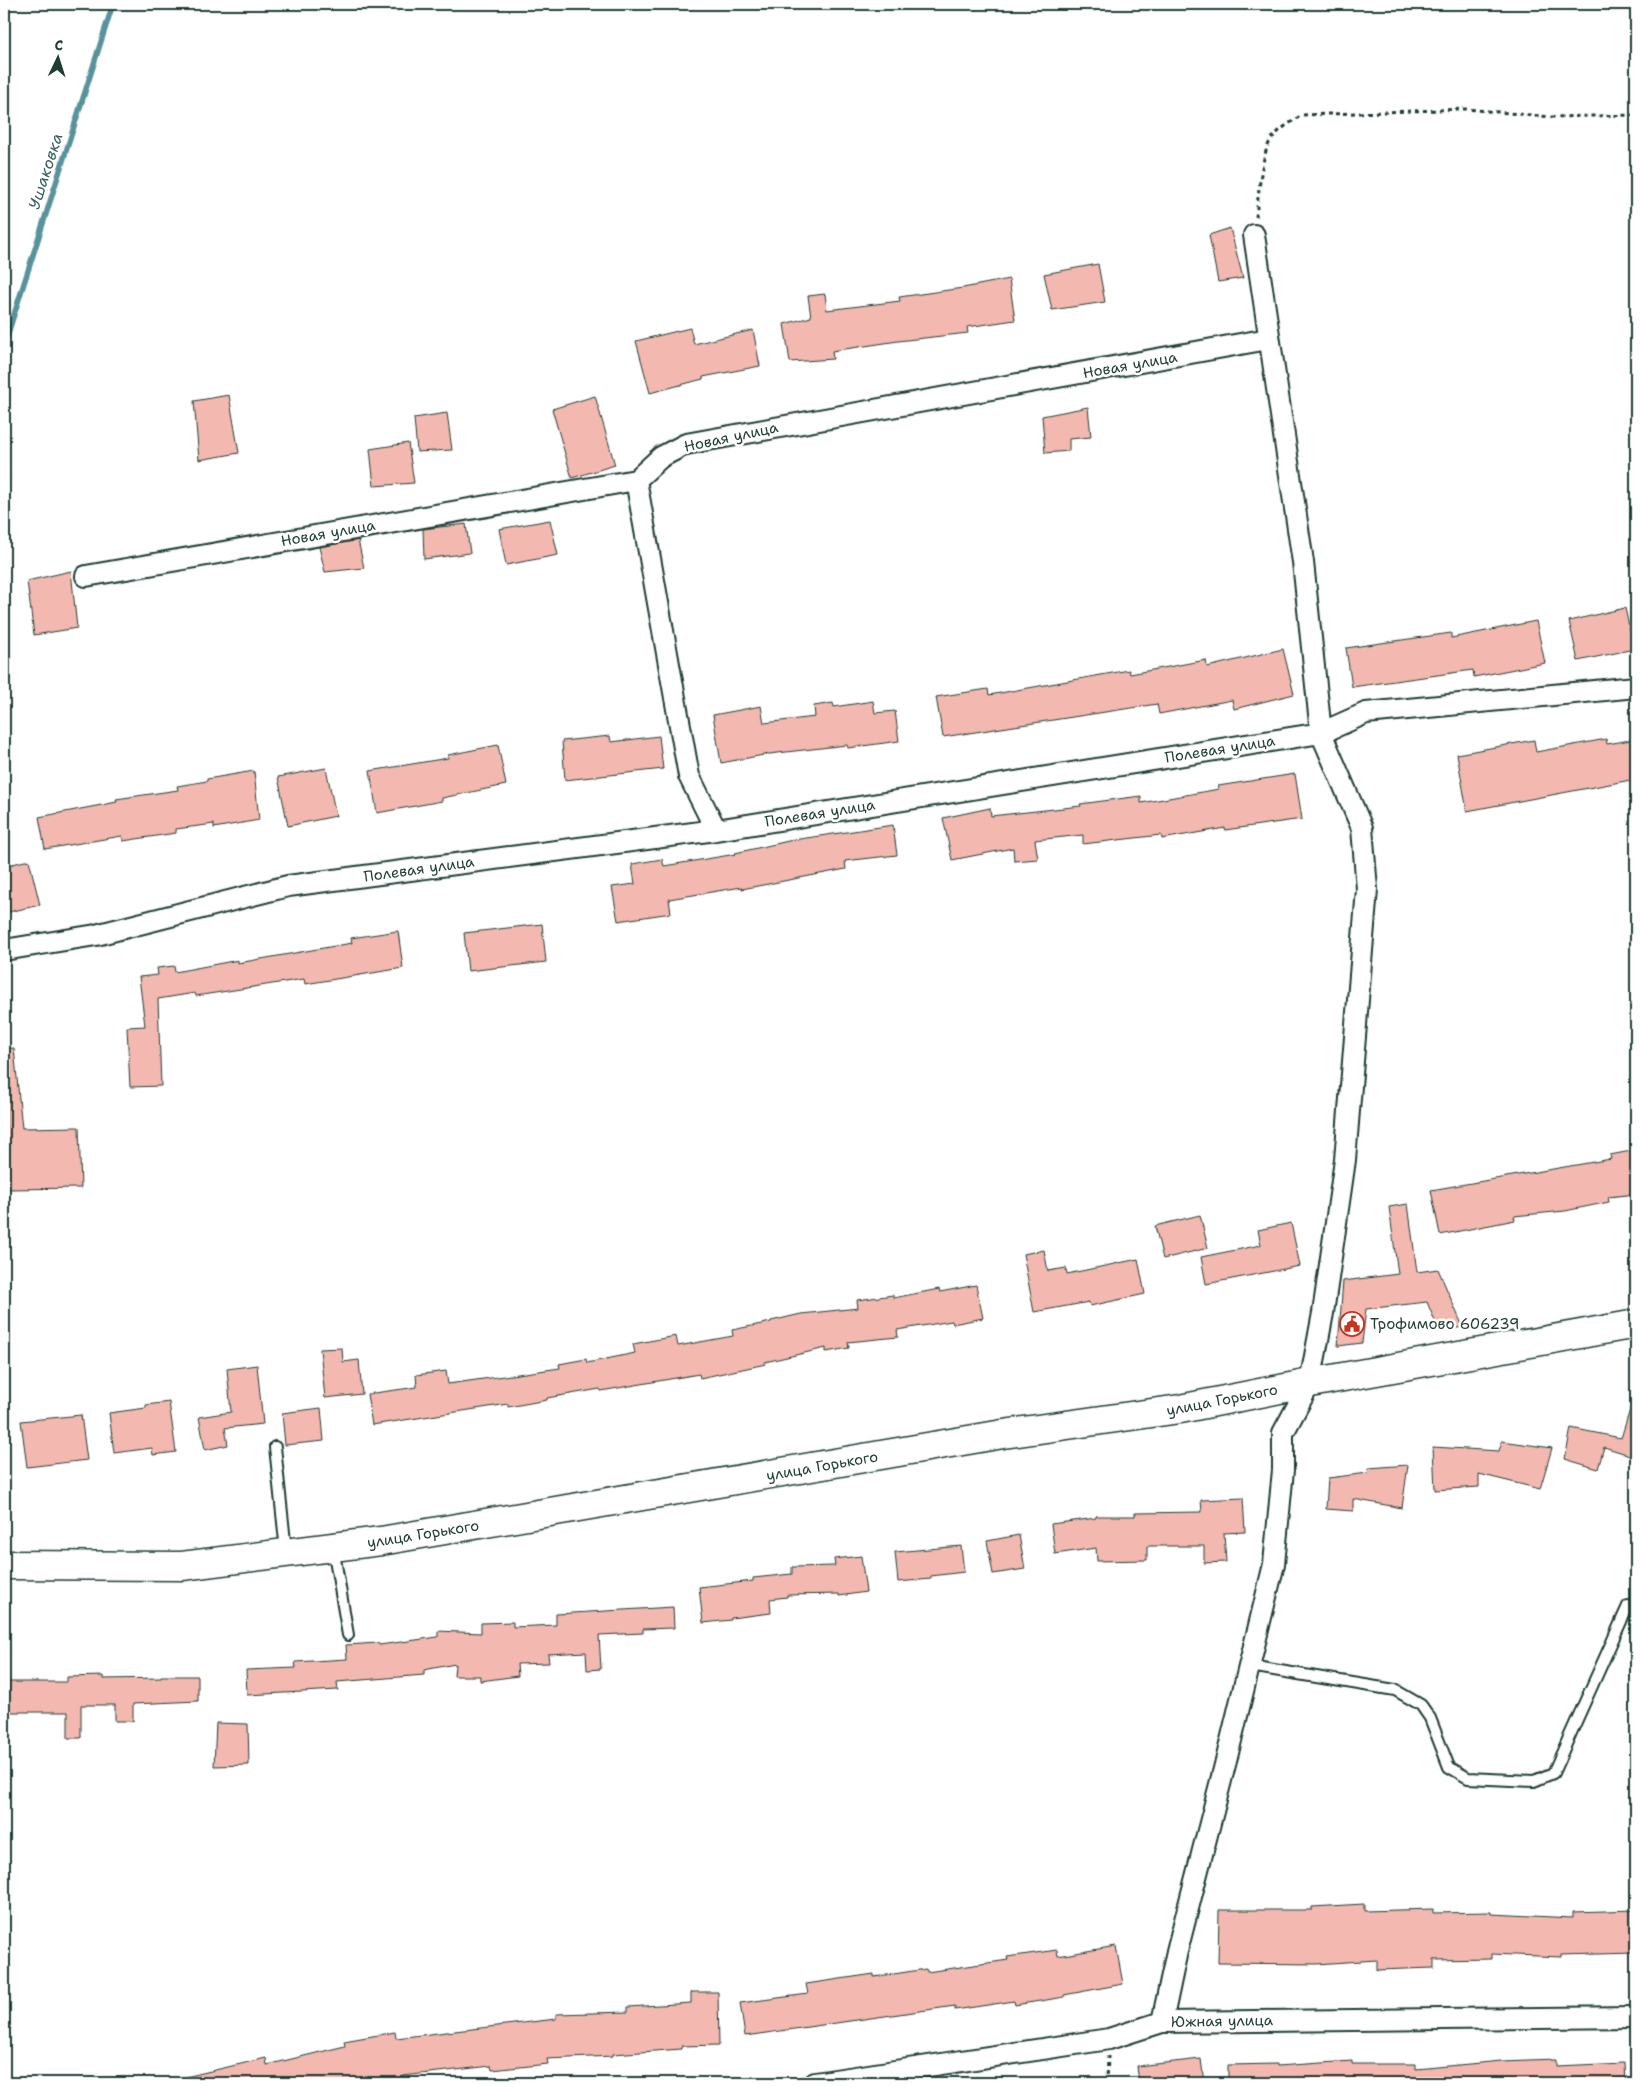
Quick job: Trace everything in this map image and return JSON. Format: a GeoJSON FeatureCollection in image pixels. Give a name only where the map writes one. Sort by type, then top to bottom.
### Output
{"type":"FeatureCollection","features":[{"type":"Feature","properties":{"kind":"main road","name":"улица Горького"},"geometry":{"type":"LineString","coordinates":[[4,1565],[182,1566],[450,1530],[1003,1434],[1180,1409],[1310,1383],[1636,1324]]}},
{"type":"Feature","properties":{"kind":"street"},"geometry":{"type":"LineString","coordinates":[[1162,2022],[1177,1951],[1250,1666],[1274,1564],[1283,1470],[1283,1433],[1310,1383],[1323,1313],[1345,1160],[1367,889],[1362,828],[1321,733],[1303,562],[1254,236]]}},
{"type":"Feature","properties":{"kind":"street","name":"Новая улица"},"geometry":{"type":"LineString","coordinates":[[86,576],[636,480],[661,457],[694,442],[1268,339]]}},
{"type":"Feature","properties":{"kind":"street"},"geometry":{"type":"LineString","coordinates":[[636,480],[689,776],[716,830]]}},
{"type":"Feature","properties":{"kind":"street","name":"Полевая улица"},"geometry":{"type":"LineString","coordinates":[[4,950],[96,935],[288,886],[716,830],[1321,733],[1366,713],[1636,687]]}},
{"type":"Feature","properties":{"kind":"street","name":"Южная улица"},"geometry":{"type":"LineString","coordinates":[[815,2083],[1109,2039],[1162,2022],[1636,2017]]}},
{"type":"Feature","properties":{"kind":"lane"},"geometry":{"type":"LineString","coordinates":[[275,1447],[286,1552]]}},
{"type":"Feature","properties":{"kind":"lane"},"geometry":{"type":"LineString","coordinates":[[332,1546],[348,1635]]}},
{"type":"Feature","properties":{"kind":"lane"},"geometry":{"type":"LineString","coordinates":[[1250,1666],[1395,1690],[1421,1705],[1430,1718],[1449,1767],[1468,1778],[1534,1781],[1553,1773],[1628,1606]]}},
{"type":"Feature","properties":{"kind":"path"},"geometry":{"type":"LineString","coordinates":[[1254,236],[1261,171],[1270,140],[1288,124],[1302,116],[1466,109],[1551,117],[1636,115]]}},
{"type":"Feature","properties":{"kind":"path"},"geometry":{"type":"LineString","coordinates":[[1107,2083],[1109,2039]]}},
{"type":"Feature","properties":{"kind":"building"},"geometry":{"type":"Polygon","coordinates":[[[1230,228],[1243,278],[1218,282],[1209,235],[1230,228]]]}},
{"type":"Feature","properties":{"kind":"building"},"geometry":{"type":"Polygon","coordinates":[[[1098,264],[1105,302],[1052,310],[1044,274],[1098,264]]]}},
{"type":"Feature","properties":{"kind":"building"},"geometry":{"type":"Polygon","coordinates":[[[1009,279],[1015,320],[967,327],[968,333],[832,351],[833,359],[790,362],[784,324],[811,317],[808,296],[825,294],[827,310],[900,301],[899,297],[1009,279]]]}},
{"type":"Feature","properties":{"kind":"building"},"geometry":{"type":"Polygon","coordinates":[[[690,328],[694,344],[753,330],[760,366],[703,377],[703,379],[650,393],[636,341],[690,328]]]}},
{"type":"Feature","properties":{"kind":"building"},"geometry":{"type":"Polygon","coordinates":[[[229,395],[239,453],[199,460],[194,401],[229,395]]]}},
{"type":"Feature","properties":{"kind":"building"},"geometry":{"type":"Polygon","coordinates":[[[595,396],[615,465],[572,478],[552,409],[595,396]]]}},
{"type":"Feature","properties":{"kind":"building"},"geometry":{"type":"Polygon","coordinates":[[[1088,407],[1091,437],[1069,439],[1069,451],[1045,453],[1042,416],[1088,407]]]}},
{"type":"Feature","properties":{"kind":"building"},"geometry":{"type":"Polygon","coordinates":[[[447,413],[452,450],[417,452],[414,418],[447,413]]]}},
{"type":"Feature","properties":{"kind":"building"},"geometry":{"type":"Polygon","coordinates":[[[408,443],[414,483],[374,486],[370,449],[408,443]]]}},
{"type":"Feature","properties":{"kind":"building"},"geometry":{"type":"Polygon","coordinates":[[[550,520],[558,555],[506,565],[499,529],[550,520]]]}},
{"type":"Feature","properties":{"kind":"building"},"geometry":{"type":"Polygon","coordinates":[[[466,524],[470,553],[424,559],[423,529],[466,524]]]}},
{"type":"Feature","properties":{"kind":"building"},"geometry":{"type":"Polygon","coordinates":[[[358,540],[364,568],[325,572],[319,547],[358,540]]]}},
{"type":"Feature","properties":{"kind":"building"},"geometry":{"type":"Polygon","coordinates":[[[71,571],[77,628],[34,635],[27,581],[71,571]]]}},
{"type":"Feature","properties":{"kind":"building"},"geometry":{"type":"Polygon","coordinates":[[[1625,608],[1634,649],[1578,661],[1569,621],[1625,608]]]}},
{"type":"Feature","properties":{"kind":"building"},"geometry":{"type":"Polygon","coordinates":[[[1536,621],[1545,663],[1474,677],[1473,670],[1352,687],[1346,648],[1451,633],[1451,638],[1536,621]]]}},
{"type":"Feature","properties":{"kind":"building"},"geometry":{"type":"Polygon","coordinates":[[[1283,649],[1294,694],[1234,709],[1232,700],[1159,714],[1157,704],[943,737],[936,697],[988,689],[989,695],[1129,670],[1130,674],[1206,660],[1207,667],[1283,649]]]}},
{"type":"Feature","properties":{"kind":"building"},"geometry":{"type":"Polygon","coordinates":[[[873,701],[875,713],[895,711],[899,741],[848,748],[847,745],[769,754],[721,763],[713,715],[761,706],[764,723],[815,717],[814,706],[833,703],[834,707],[873,701]]]}},
{"type":"Feature","properties":{"kind":"building"},"geometry":{"type":"Polygon","coordinates":[[[610,736],[611,742],[659,736],[663,769],[565,780],[562,741],[610,736]]]}},
{"type":"Feature","properties":{"kind":"building"},"geometry":{"type":"Polygon","coordinates":[[[1606,739],[1607,744],[1636,739],[1636,779],[1467,811],[1457,754],[1534,740],[1536,752],[1606,739]]]}},
{"type":"Feature","properties":{"kind":"building"},"geometry":{"type":"Polygon","coordinates":[[[498,745],[506,785],[442,798],[442,801],[377,813],[370,771],[448,758],[448,755],[498,745]]]}},
{"type":"Feature","properties":{"kind":"building"},"geometry":{"type":"Polygon","coordinates":[[[326,768],[336,816],[288,826],[278,777],[326,768]]]}},
{"type":"Feature","properties":{"kind":"building"},"geometry":{"type":"Polygon","coordinates":[[[254,771],[259,820],[214,828],[214,824],[176,829],[176,833],[123,841],[122,836],[45,849],[39,817],[117,802],[116,799],[178,790],[177,786],[254,771]]]}},
{"type":"Feature","properties":{"kind":"building"},"geometry":{"type":"Polygon","coordinates":[[[1295,774],[1302,819],[1225,830],[1225,828],[1162,839],[1161,835],[1083,844],[1083,835],[1035,840],[1038,859],[1014,861],[1013,848],[952,860],[943,818],[990,808],[991,816],[1081,806],[1080,804],[1141,796],[1141,803],[1219,789],[1218,786],[1295,774]]]}},
{"type":"Feature","properties":{"kind":"building"},"geometry":{"type":"Polygon","coordinates":[[[893,825],[897,855],[845,861],[846,869],[742,889],[742,887],[669,899],[671,913],[618,921],[612,887],[635,884],[632,864],[662,859],[664,866],[736,854],[793,840],[893,825]]]}},
{"type":"Feature","properties":{"kind":"building"},"geometry":{"type":"Polygon","coordinates":[[[29,860],[40,905],[4,913],[4,866],[29,860]]]}},
{"type":"Feature","properties":{"kind":"building"},"geometry":{"type":"Polygon","coordinates":[[[542,924],[546,962],[468,971],[464,933],[542,924]]]}},
{"type":"Feature","properties":{"kind":"building"},"geometry":{"type":"Polygon","coordinates":[[[398,931],[403,968],[305,984],[304,979],[196,996],[195,993],[158,999],[161,1086],[130,1087],[127,1027],[145,1026],[139,977],[158,975],[157,968],[174,966],[175,972],[238,960],[238,963],[352,943],[351,938],[398,931]]]}},
{"type":"Feature","properties":{"kind":"building"},"geometry":{"type":"Polygon","coordinates":[[[14,1048],[22,1128],[79,1127],[81,1188],[8,1189],[6,1110],[4,1111],[4,1049],[14,1048]]]}},
{"type":"Feature","properties":{"kind":"building"},"geometry":{"type":"Polygon","coordinates":[[[1636,1150],[1636,1194],[1608,1197],[1609,1202],[1565,1211],[1514,1216],[1515,1220],[1440,1235],[1431,1190],[1611,1159],[1610,1155],[1636,1150]]]}},
{"type":"Feature","properties":{"kind":"building"},"geometry":{"type":"Polygon","coordinates":[[[1408,1204],[1417,1272],[1438,1269],[1463,1327],[1439,1331],[1427,1302],[1366,1309],[1362,1343],[1338,1346],[1343,1281],[1398,1274],[1389,1207],[1408,1204]]]}},
{"type":"Feature","properties":{"kind":"building"},"geometry":{"type":"Polygon","coordinates":[[[1200,1215],[1208,1248],[1163,1259],[1155,1226],[1200,1215]]]}},
{"type":"Feature","properties":{"kind":"building"},"geometry":{"type":"Polygon","coordinates":[[[1291,1223],[1300,1266],[1206,1284],[1201,1257],[1261,1245],[1258,1230],[1291,1223]]]}},
{"type":"Feature","properties":{"kind":"building"},"geometry":{"type":"Polygon","coordinates":[[[1044,1250],[1048,1271],[1066,1268],[1067,1274],[1138,1259],[1145,1294],[1090,1306],[1089,1302],[1034,1312],[1023,1254],[1044,1250]]]}},
{"type":"Feature","properties":{"kind":"building"},"geometry":{"type":"Polygon","coordinates":[[[976,1285],[983,1318],[953,1324],[952,1321],[897,1330],[898,1337],[848,1342],[849,1348],[826,1352],[826,1348],[765,1362],[766,1364],[700,1378],[699,1374],[601,1391],[600,1389],[547,1398],[547,1400],[508,1407],[508,1404],[372,1425],[367,1394],[417,1387],[416,1375],[446,1371],[448,1384],[560,1368],[559,1364],[586,1359],[587,1363],[635,1353],[633,1344],[676,1336],[678,1346],[733,1336],[732,1330],[801,1314],[858,1308],[857,1300],[893,1295],[893,1298],[939,1289],[940,1292],[976,1285]]]}},
{"type":"Feature","properties":{"kind":"building"},"geometry":{"type":"Polygon","coordinates":[[[342,1348],[343,1362],[359,1360],[362,1394],[325,1398],[320,1349],[342,1348]]]}},
{"type":"Feature","properties":{"kind":"building"},"geometry":{"type":"Polygon","coordinates":[[[257,1365],[263,1424],[225,1428],[228,1445],[205,1450],[199,1417],[231,1412],[227,1369],[257,1365]]]}},
{"type":"Feature","properties":{"kind":"building"},"geometry":{"type":"Polygon","coordinates":[[[1633,1400],[1636,1401],[1636,1457],[1604,1447],[1598,1469],[1565,1459],[1571,1428],[1621,1438],[1633,1400]]]}},
{"type":"Feature","properties":{"kind":"building"},"geometry":{"type":"Polygon","coordinates":[[[169,1402],[176,1452],[153,1455],[152,1448],[114,1453],[109,1413],[146,1408],[146,1405],[169,1402]]]}},
{"type":"Feature","properties":{"kind":"building"},"geometry":{"type":"Polygon","coordinates":[[[321,1408],[324,1441],[285,1445],[282,1413],[321,1408]]]}},
{"type":"Feature","properties":{"kind":"building"},"geometry":{"type":"Polygon","coordinates":[[[81,1415],[87,1460],[27,1467],[21,1421],[81,1415]]]}},
{"type":"Feature","properties":{"kind":"building"},"geometry":{"type":"Polygon","coordinates":[[[1502,1441],[1552,1448],[1540,1489],[1479,1474],[1479,1487],[1435,1490],[1433,1447],[1499,1451],[1502,1441]]]}},
{"type":"Feature","properties":{"kind":"building"},"geometry":{"type":"Polygon","coordinates":[[[1408,1465],[1402,1508],[1353,1499],[1353,1511],[1326,1509],[1328,1478],[1368,1473],[1369,1468],[1408,1465]]]}},
{"type":"Feature","properties":{"kind":"building"},"geometry":{"type":"Polygon","coordinates":[[[1243,1498],[1245,1532],[1224,1533],[1226,1562],[1204,1563],[1204,1546],[1147,1546],[1147,1560],[1097,1561],[1096,1548],[1055,1554],[1051,1524],[1096,1518],[1096,1516],[1135,1516],[1135,1513],[1202,1512],[1201,1500],[1243,1498]]]}},
{"type":"Feature","properties":{"kind":"building"},"geometry":{"type":"Polygon","coordinates":[[[1019,1535],[1025,1569],[993,1574],[987,1541],[1019,1535]]]}},
{"type":"Feature","properties":{"kind":"building"},"geometry":{"type":"Polygon","coordinates":[[[961,1546],[964,1572],[931,1576],[931,1579],[898,1582],[895,1552],[961,1546]]]}},
{"type":"Feature","properties":{"kind":"building"},"geometry":{"type":"Polygon","coordinates":[[[861,1556],[866,1592],[839,1596],[839,1594],[787,1595],[787,1597],[770,1599],[771,1613],[703,1623],[699,1587],[753,1581],[753,1578],[792,1574],[792,1567],[835,1566],[834,1559],[861,1556]]]}},
{"type":"Feature","properties":{"kind":"building"},"geometry":{"type":"Polygon","coordinates":[[[673,1607],[674,1628],[643,1629],[643,1633],[599,1635],[601,1669],[587,1670],[586,1652],[548,1654],[549,1663],[517,1664],[518,1676],[480,1681],[480,1676],[454,1676],[455,1664],[424,1670],[424,1675],[337,1682],[338,1690],[247,1695],[246,1670],[296,1668],[295,1662],[347,1659],[346,1645],[378,1643],[379,1645],[438,1637],[438,1631],[481,1633],[481,1623],[513,1622],[513,1627],[556,1625],[556,1614],[673,1607]]]}},
{"type":"Feature","properties":{"kind":"building"},"geometry":{"type":"Polygon","coordinates":[[[103,1676],[103,1679],[198,1676],[198,1701],[133,1704],[133,1721],[115,1721],[115,1705],[81,1705],[81,1738],[68,1738],[68,1712],[4,1712],[4,1682],[67,1682],[67,1677],[103,1676]]]}},
{"type":"Feature","properties":{"kind":"building"},"geometry":{"type":"Polygon","coordinates":[[[216,1723],[248,1724],[249,1765],[214,1766],[216,1723]]]}},
{"type":"Feature","properties":{"kind":"building"},"geometry":{"type":"Polygon","coordinates":[[[1364,1904],[1364,1911],[1433,1909],[1433,1913],[1491,1912],[1491,1914],[1573,1918],[1573,1912],[1636,1910],[1636,1952],[1561,1954],[1561,1957],[1491,1954],[1491,1959],[1434,1960],[1434,1968],[1377,1970],[1377,1960],[1316,1964],[1218,1963],[1219,1910],[1312,1910],[1312,1907],[1364,1904]]]}},
{"type":"Feature","properties":{"kind":"building"},"geometry":{"type":"Polygon","coordinates":[[[1116,1946],[1123,1984],[1064,1995],[1065,1997],[1015,2005],[1014,2001],[955,2010],[955,2006],[745,2036],[740,2003],[808,1994],[806,1984],[874,1974],[874,1977],[926,1969],[927,1972],[1008,1960],[1007,1957],[1057,1950],[1058,1956],[1116,1946]]]}},
{"type":"Feature","properties":{"kind":"building"},"geometry":{"type":"Polygon","coordinates":[[[691,1992],[718,1992],[719,2045],[682,2046],[682,2049],[613,2054],[613,2056],[547,2059],[548,2064],[492,2070],[491,2066],[403,2076],[405,2083],[182,2083],[181,2078],[266,2058],[267,2065],[345,2046],[344,2041],[395,2032],[396,2038],[556,2019],[556,2014],[628,2012],[628,2007],[691,2003],[691,1992]]]}},
{"type":"Feature","properties":{"kind":"building"},"geometry":{"type":"Polygon","coordinates":[[[1201,2059],[1204,2083],[1139,2083],[1137,2066],[1201,2059]]]}},
{"type":"Feature","properties":{"kind":"building"},"geometry":{"type":"Polygon","coordinates":[[[1556,2059],[1556,2066],[1624,2063],[1625,2083],[1228,2083],[1228,2065],[1277,2064],[1277,2066],[1352,2061],[1352,2064],[1416,2064],[1416,2069],[1501,2061],[1556,2059]]]}},
{"type":"Feature","properties":{"kind":"waterway","name":"Ушаковка"},"geometry":{"type":"LineString","coordinates":[[4,346],[113,4]]}},
{"type":"Feature","properties":{"kind":"place","name":"Трофимово 606239"},"geometry":{"type":"Point","coordinates":[1352,1324]}}]}
